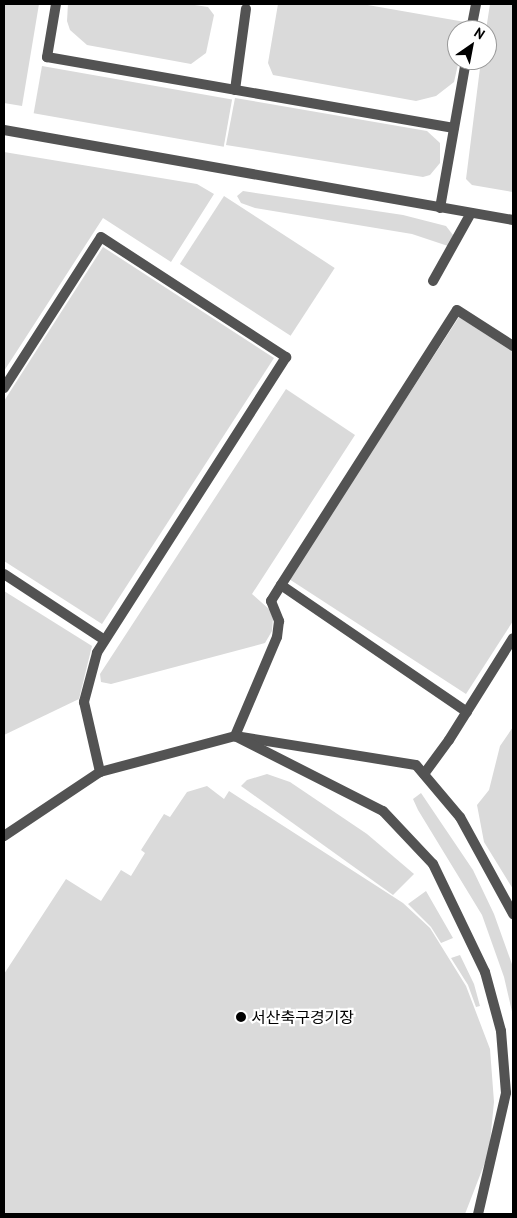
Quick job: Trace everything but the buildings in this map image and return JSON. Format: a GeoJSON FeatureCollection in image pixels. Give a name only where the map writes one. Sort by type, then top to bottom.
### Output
{"type":"FeatureCollection","features":[{"type":"Feature","properties":{"kind":"street"},"geometry":{"type":"LineString","coordinates":[[56,4],[47,57],[454,128]]}},
{"type":"Feature","properties":{"kind":"street"},"geometry":{"type":"LineString","coordinates":[[473,20],[476,4]]}},
{"type":"Feature","properties":{"kind":"street"},"geometry":{"type":"LineString","coordinates":[[235,90],[246,9]]}},
{"type":"Feature","properties":{"kind":"street"},"geometry":{"type":"LineString","coordinates":[[440,208],[464,70]]}},
{"type":"Feature","properties":{"kind":"street"},"geometry":{"type":"LineString","coordinates":[[4,130],[513,220]]}},
{"type":"Feature","properties":{"kind":"street"},"geometry":{"type":"LineString","coordinates":[[433,281],[472,213]]}},
{"type":"Feature","properties":{"kind":"street"},"geometry":{"type":"LineString","coordinates":[[4,388],[101,238],[286,356],[103,639],[84,702],[100,772]]}},
{"type":"Feature","properties":{"kind":"street"},"geometry":{"type":"LineString","coordinates":[[236,736],[277,637],[279,621],[271,601],[458,310],[513,346]]}},
{"type":"Feature","properties":{"kind":"street"},"geometry":{"type":"LineString","coordinates":[[4,574],[103,639]]}},
{"type":"Feature","properties":{"kind":"street"},"geometry":{"type":"LineString","coordinates":[[281,585],[467,712]]}},
{"type":"Feature","properties":{"kind":"street"},"geometry":{"type":"LineString","coordinates":[[424,774],[467,712],[513,638]]}},
{"type":"Feature","properties":{"kind":"street"},"geometry":{"type":"LineString","coordinates":[[236,736],[383,811],[433,864],[485,972],[501,1031],[506,1093],[478,1214]]}},
{"type":"Feature","properties":{"kind":"street"},"geometry":{"type":"LineString","coordinates":[[4,836],[100,772],[236,736],[416,765],[460,817],[513,914]]}},
{"type":"Feature","properties":{"kind":"shaded area"},"geometry":{"type":"Polygon","coordinates":[[[4,4],[39,4],[22,106],[4,103],[4,4]]]}},
{"type":"Feature","properties":{"kind":"shaded area"},"geometry":{"type":"Polygon","coordinates":[[[68,4],[188,4],[208,7],[214,15],[206,53],[191,64],[87,45],[70,30],[67,21],[68,4]]]}},
{"type":"Feature","properties":{"kind":"shaded area"},"geometry":{"type":"Polygon","coordinates":[[[278,4],[362,4],[454,20],[447,20],[447,70],[457,70],[454,82],[436,96],[416,101],[273,75],[268,63],[278,4]]]}},
{"type":"Feature","properties":{"kind":"shaded area"},"geometry":{"type":"Polygon","coordinates":[[[490,4],[513,4],[513,192],[472,185],[466,179],[480,70],[497,70],[497,20],[488,20],[490,4]]]}},
{"type":"Feature","properties":{"kind":"shaded area"},"geometry":{"type":"Polygon","coordinates":[[[42,66],[232,100],[224,147],[34,113],[42,66]]]}},
{"type":"Feature","properties":{"kind":"shaded area"},"geometry":{"type":"Polygon","coordinates":[[[235,98],[427,131],[440,143],[440,163],[430,175],[423,177],[226,145],[235,98]]]}},
{"type":"Feature","properties":{"kind":"shaded area"},"geometry":{"type":"Polygon","coordinates":[[[4,152],[197,184],[214,194],[171,262],[103,218],[4,371],[4,152]]]}},
{"type":"Feature","properties":{"kind":"shaded area"},"geometry":{"type":"Polygon","coordinates":[[[243,191],[403,215],[446,226],[453,235],[448,246],[412,234],[255,208],[241,203],[237,196],[243,191]]]}},
{"type":"Feature","properties":{"kind":"shaded area"},"geometry":{"type":"Polygon","coordinates":[[[224,196],[335,268],[291,336],[180,264],[224,196]]]}},
{"type":"Feature","properties":{"kind":"shaded area"},"geometry":{"type":"Polygon","coordinates":[[[103,247],[274,358],[102,624],[4,561],[4,401],[103,247]]]}},
{"type":"Feature","properties":{"kind":"shaded area"},"geometry":{"type":"Polygon","coordinates":[[[459,317],[513,352],[513,621],[466,694],[289,579],[459,317]]]}},
{"type":"Feature","properties":{"kind":"shaded area"},"geometry":{"type":"Polygon","coordinates":[[[286,389],[355,435],[252,594],[270,610],[273,619],[272,631],[265,643],[111,684],[101,682],[100,674],[286,389]]]}},
{"type":"Feature","properties":{"kind":"shaded area"},"geometry":{"type":"Polygon","coordinates":[[[4,591],[92,646],[79,699],[4,735],[4,591]]]}},
{"type":"Feature","properties":{"kind":"shaded area"},"geometry":{"type":"Polygon","coordinates":[[[513,727],[513,889],[484,842],[477,805],[489,790],[500,746],[513,727]]]}},
{"type":"Feature","properties":{"kind":"shaded area"},"geometry":{"type":"Polygon","coordinates":[[[267,774],[290,782],[367,834],[414,874],[393,895],[241,786],[247,780],[267,774]]]}},
{"type":"Feature","properties":{"kind":"shaded area","name":"서산축구경기장"},"geometry":{"type":"Polygon","coordinates":[[[207,786],[224,799],[229,791],[403,903],[430,928],[466,986],[490,1049],[494,1102],[489,1152],[465,1214],[4,1214],[4,974],[66,879],[101,901],[121,870],[131,876],[145,853],[141,850],[164,814],[170,817],[187,792],[207,786]]]}},
{"type":"Feature","properties":{"kind":"shaded area"},"geometry":{"type":"Polygon","coordinates":[[[421,793],[473,870],[494,914],[513,967],[513,1016],[504,977],[482,915],[418,810],[413,799],[421,793]]]}},
{"type":"Feature","properties":{"kind":"shaded area"},"geometry":{"type":"Polygon","coordinates":[[[426,891],[453,938],[441,943],[431,927],[408,904],[426,891]]]}},
{"type":"Feature","properties":{"kind":"shaded area"},"geometry":{"type":"Polygon","coordinates":[[[460,955],[474,984],[480,1006],[476,1007],[468,985],[451,958],[460,955]]]}},
{"type":"Feature","properties":{"kind":"place","name":"서산축구경기장"},"geometry":{"type":"Point","coordinates":[241,1017]}}]}
